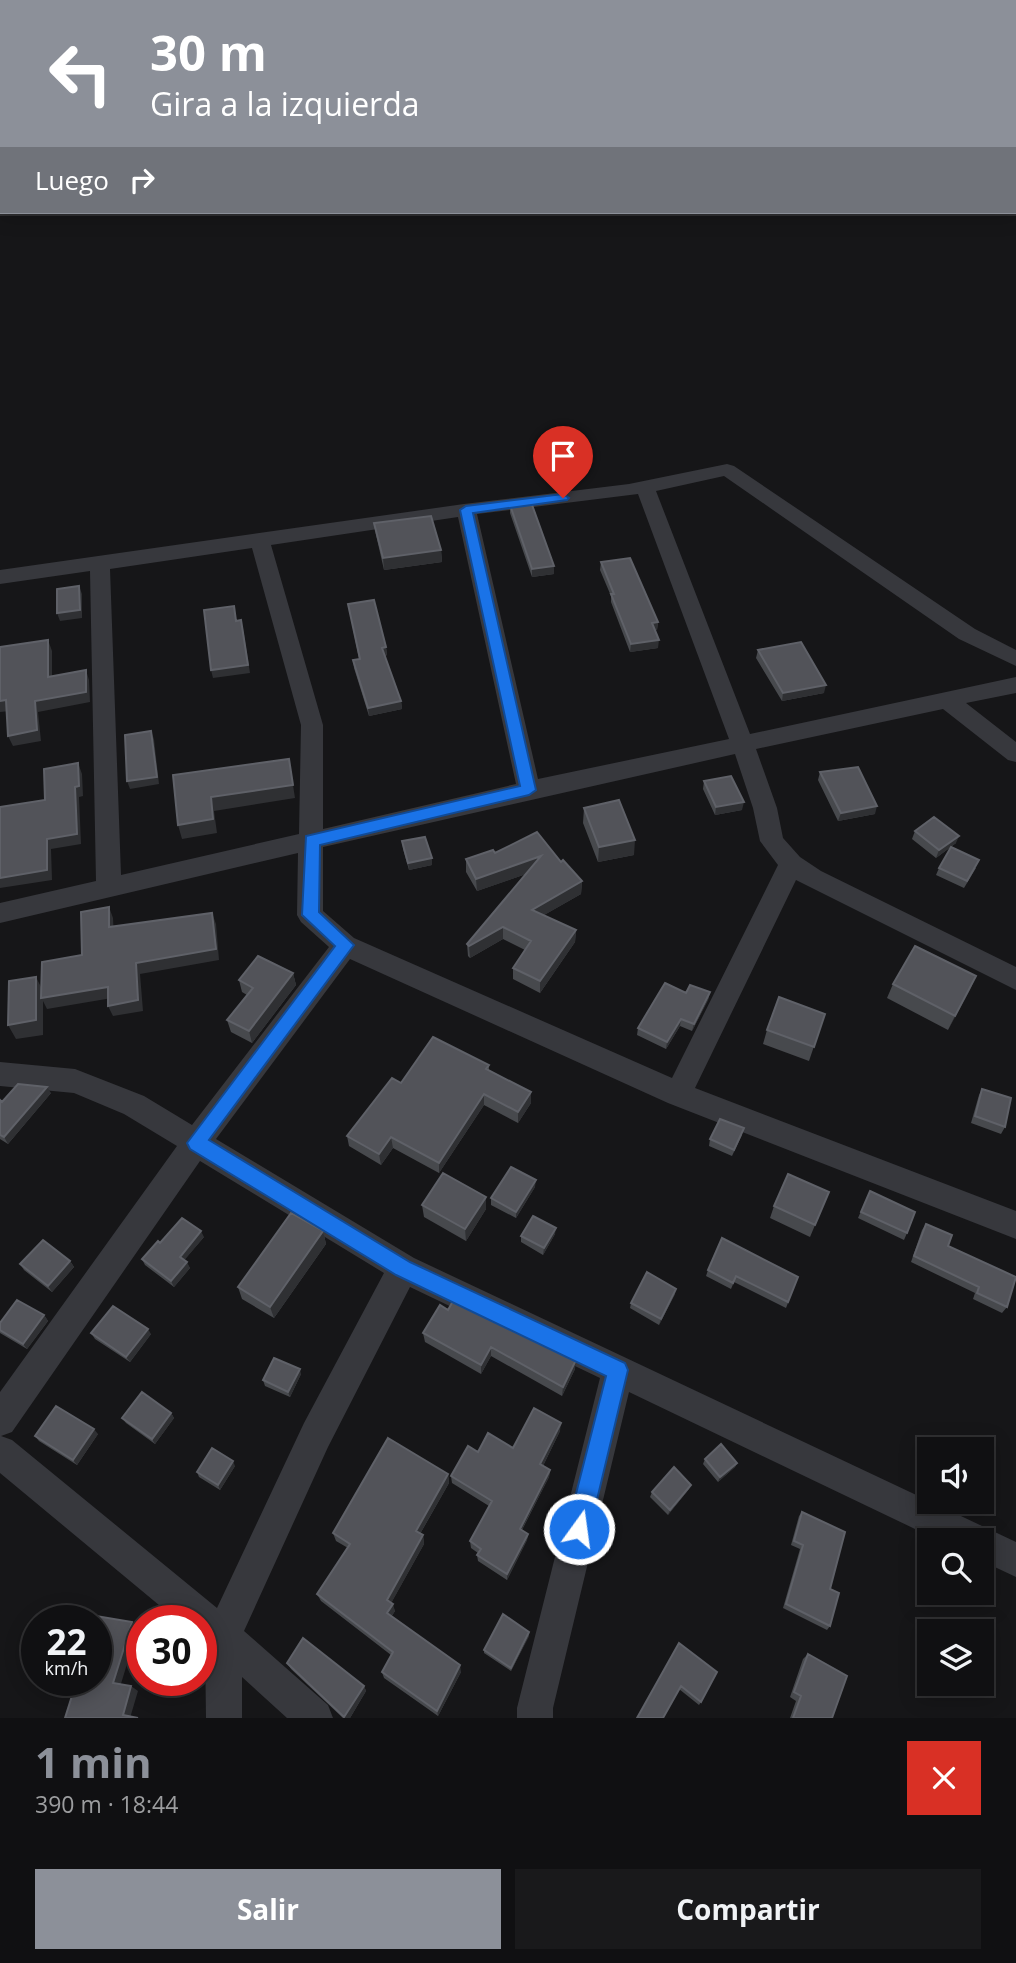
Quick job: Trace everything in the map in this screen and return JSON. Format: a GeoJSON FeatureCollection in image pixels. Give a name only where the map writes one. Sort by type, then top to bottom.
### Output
{"type":"FeatureCollection","features":[{"type":"Feature","properties":{"kind":"street"},"geometry":{"type":"LineString","coordinates":[[0,576],[645,487],[727,470],[968,634],[1016,659]]}},
{"type":"Feature","properties":{"kind":"street"},"geometry":{"type":"LineString","coordinates":[[645,487],[743,745],[765,808],[772,841],[791,864],[812,878],[1016,979]]}},
{"type":"Feature","properties":{"kind":"street"},"geometry":{"type":"LineString","coordinates":[[466,510],[529,790]]}},
{"type":"Feature","properties":{"kind":"street"},"geometry":{"type":"LineString","coordinates":[[260,542],[312,725],[310,915],[345,945],[678,1094],[1016,1225]]}},
{"type":"Feature","properties":{"kind":"street"},"geometry":{"type":"LineString","coordinates":[[100,564],[108,886]]}},
{"type":"Feature","properties":{"kind":"street"},"geometry":{"type":"LineString","coordinates":[[0,913],[529,790],[1016,685]]}},
{"type":"Feature","properties":{"kind":"street"},"geometry":{"type":"LineString","coordinates":[[947,700],[1016,754]]}},
{"type":"Feature","properties":{"kind":"street"},"geometry":{"type":"LineString","coordinates":[[678,1094],[791,864]]}},
{"type":"Feature","properties":{"kind":"street"},"geometry":{"type":"LineString","coordinates":[[0,1419],[196,1143],[345,945]]}},
{"type":"Feature","properties":{"kind":"street"},"geometry":{"type":"LineString","coordinates":[[0,1074],[75,1081],[134,1105],[403,1269],[950,1528]]}},
{"type":"Feature","properties":{"kind":"street"},"geometry":{"type":"LineString","coordinates":[[224,1718],[223,1636],[316,1435],[403,1269]]}},
{"type":"Feature","properties":{"kind":"street"},"geometry":{"type":"LineString","coordinates":[[535,1718],[535,1708],[618,1370]]}},
{"type":"Feature","properties":{"kind":"street"},"geometry":{"type":"LineString","coordinates":[[0,1452],[223,1636],[315,1718]]}},
{"type":"Feature","properties":{"kind":"street"},"geometry":{"type":"LineString","coordinates":[[994,1550],[1016,1560]]}},
{"type":"Feature","properties":{"kind":"building"},"geometry":{"type":"Polygon","coordinates":[[[531,502],[554,566],[532,569],[510,505],[531,502]]]}},
{"type":"Feature","properties":{"kind":"building"},"geometry":{"type":"Polygon","coordinates":[[[431,516],[441,550],[383,558],[374,523],[431,516]]]}},
{"type":"Feature","properties":{"kind":"building"},"geometry":{"type":"Polygon","coordinates":[[[630,558],[658,622],[652,623],[659,640],[631,644],[611,594],[614,594],[601,562],[630,558]]]}},
{"type":"Feature","properties":{"kind":"building"},"geometry":{"type":"Polygon","coordinates":[[[79,586],[80,610],[57,613],[57,589],[79,586]]]}},
{"type":"Feature","properties":{"kind":"building"},"geometry":{"type":"Polygon","coordinates":[[[374,600],[386,647],[382,648],[401,701],[368,708],[353,660],[360,659],[348,604],[374,600]]]}},
{"type":"Feature","properties":{"kind":"building"},"geometry":{"type":"Polygon","coordinates":[[[234,606],[236,621],[241,620],[248,665],[211,670],[204,610],[234,606]]]}},
{"type":"Feature","properties":{"kind":"building"},"geometry":{"type":"Polygon","coordinates":[[[48,640],[48,677],[86,670],[86,692],[35,701],[37,730],[8,736],[6,700],[0,701],[0,647],[48,640]]]}},
{"type":"Feature","properties":{"kind":"building"},"geometry":{"type":"Polygon","coordinates":[[[801,642],[826,685],[783,693],[758,650],[801,642]]]}},
{"type":"Feature","properties":{"kind":"building"},"geometry":{"type":"Polygon","coordinates":[[[151,731],[157,777],[127,781],[125,735],[151,731]]]}},
{"type":"Feature","properties":{"kind":"building"},"geometry":{"type":"Polygon","coordinates":[[[289,759],[293,785],[211,797],[213,819],[178,825],[173,775],[289,759]]]}},
{"type":"Feature","properties":{"kind":"building"},"geometry":{"type":"Polygon","coordinates":[[[78,763],[79,786],[75,787],[77,834],[47,839],[47,870],[0,878],[0,807],[45,800],[44,769],[78,763]]]}},
{"type":"Feature","properties":{"kind":"building"},"geometry":{"type":"Polygon","coordinates":[[[858,767],[877,806],[841,813],[820,772],[858,767]]]}},
{"type":"Feature","properties":{"kind":"building"},"geometry":{"type":"Polygon","coordinates":[[[731,776],[744,802],[716,807],[704,781],[731,776]]]}},
{"type":"Feature","properties":{"kind":"building"},"geometry":{"type":"Polygon","coordinates":[[[619,800],[635,840],[599,847],[584,808],[619,800]]]}},
{"type":"Feature","properties":{"kind":"building"},"geometry":{"type":"Polygon","coordinates":[[[934,817],[959,836],[939,850],[915,831],[934,817]]]}},
{"type":"Feature","properties":{"kind":"building"},"geometry":{"type":"Polygon","coordinates":[[[537,832],[561,862],[563,860],[582,881],[532,910],[576,930],[540,981],[513,968],[531,941],[503,927],[469,946],[467,944],[541,856],[476,879],[466,859],[493,850],[495,853],[537,832]]]}},
{"type":"Feature","properties":{"kind":"building"},"geometry":{"type":"Polygon","coordinates":[[[425,837],[432,858],[408,863],[402,841],[425,837]]]}},
{"type":"Feature","properties":{"kind":"building"},"geometry":{"type":"Polygon","coordinates":[[[951,847],[979,860],[967,881],[939,868],[951,847]]]}},
{"type":"Feature","properties":{"kind":"building"},"geometry":{"type":"Polygon","coordinates":[[[109,907],[109,927],[212,913],[216,949],[136,963],[138,1000],[108,1006],[108,987],[41,998],[42,962],[82,955],[81,912],[109,907]]]}},
{"type":"Feature","properties":{"kind":"building"},"geometry":{"type":"Polygon","coordinates":[[[915,946],[976,976],[955,1016],[893,984],[915,946]]]}},
{"type":"Feature","properties":{"kind":"building"},"geometry":{"type":"Polygon","coordinates":[[[258,956],[293,973],[249,1031],[227,1020],[253,988],[239,980],[258,956]]]}},
{"type":"Feature","properties":{"kind":"building"},"geometry":{"type":"Polygon","coordinates":[[[36,977],[36,1020],[8,1025],[9,981],[36,977]]]}},
{"type":"Feature","properties":{"kind":"building"},"geometry":{"type":"Polygon","coordinates":[[[665,983],[686,993],[690,985],[710,992],[694,1024],[681,1019],[667,1042],[638,1028],[665,983]]]}},
{"type":"Feature","properties":{"kind":"building"},"geometry":{"type":"Polygon","coordinates":[[[779,997],[825,1014],[814,1047],[767,1030],[779,997]]]}},
{"type":"Feature","properties":{"kind":"building"},"geometry":{"type":"Polygon","coordinates":[[[433,1037],[489,1065],[486,1069],[531,1092],[518,1112],[484,1094],[439,1163],[391,1137],[379,1154],[347,1136],[392,1078],[401,1083],[433,1037]]]}},
{"type":"Feature","properties":{"kind":"building"},"geometry":{"type":"Polygon","coordinates":[[[18,1084],[47,1087],[4,1137],[0,1135],[0,1100],[2,1102],[18,1084]]]}},
{"type":"Feature","properties":{"kind":"building"},"geometry":{"type":"Polygon","coordinates":[[[982,1089],[1011,1098],[1005,1127],[975,1116],[982,1089]]]}},
{"type":"Feature","properties":{"kind":"building"},"geometry":{"type":"Polygon","coordinates":[[[720,1119],[744,1128],[734,1150],[710,1139],[720,1119]]]}},
{"type":"Feature","properties":{"kind":"building"},"geometry":{"type":"Polygon","coordinates":[[[511,1167],[536,1180],[516,1212],[491,1198],[511,1167]]]}},
{"type":"Feature","properties":{"kind":"building"},"geometry":{"type":"Polygon","coordinates":[[[443,1173],[486,1197],[465,1229],[422,1205],[443,1173]]]}},
{"type":"Feature","properties":{"kind":"building"},"geometry":{"type":"Polygon","coordinates":[[[788,1174],[829,1192],[815,1225],[774,1206],[788,1174]]]}},
{"type":"Feature","properties":{"kind":"building"},"geometry":{"type":"Polygon","coordinates":[[[870,1191],[915,1212],[907,1233],[861,1212],[870,1191]]]}},
{"type":"Feature","properties":{"kind":"building"},"geometry":{"type":"Polygon","coordinates":[[[291,1213],[323,1231],[270,1307],[238,1287],[291,1213]]]}},
{"type":"Feature","properties":{"kind":"building"},"geometry":{"type":"Polygon","coordinates":[[[533,1216],[556,1228],[544,1248],[521,1236],[533,1216]]]}},
{"type":"Feature","properties":{"kind":"building"},"geometry":{"type":"Polygon","coordinates":[[[182,1218],[201,1231],[180,1257],[187,1262],[171,1281],[142,1259],[182,1218]]]}},
{"type":"Feature","properties":{"kind":"building"},"geometry":{"type":"Polygon","coordinates":[[[926,1224],[952,1235],[948,1246],[1016,1277],[1007,1307],[977,1293],[979,1287],[914,1256],[926,1224]]]}},
{"type":"Feature","properties":{"kind":"building"},"geometry":{"type":"Polygon","coordinates":[[[722,1238],[798,1277],[788,1302],[736,1276],[733,1283],[708,1270],[722,1238]]]}},
{"type":"Feature","properties":{"kind":"building"},"geometry":{"type":"Polygon","coordinates":[[[43,1240],[70,1261],[48,1286],[20,1264],[43,1240]]]}},
{"type":"Feature","properties":{"kind":"building"},"geometry":{"type":"Polygon","coordinates":[[[647,1272],[676,1289],[661,1319],[631,1303],[647,1272]]]}},
{"type":"Feature","properties":{"kind":"building"},"geometry":{"type":"Polygon","coordinates":[[[17,1300],[44,1315],[23,1344],[0,1330],[0,1323],[17,1300]]]}},
{"type":"Feature","properties":{"kind":"building"},"geometry":{"type":"Polygon","coordinates":[[[453,1301],[576,1360],[563,1387],[491,1347],[481,1365],[423,1333],[440,1305],[448,1310],[453,1301]]]}},
{"type":"Feature","properties":{"kind":"building"},"geometry":{"type":"Polygon","coordinates":[[[113,1306],[148,1329],[126,1357],[91,1333],[113,1306]]]}},
{"type":"Feature","properties":{"kind":"building"},"geometry":{"type":"Polygon","coordinates":[[[274,1358],[300,1369],[288,1392],[263,1380],[274,1358]]]}},
{"type":"Feature","properties":{"kind":"building"},"geometry":{"type":"Polygon","coordinates":[[[142,1392],[171,1413],[152,1439],[122,1418],[142,1392]]]}},
{"type":"Feature","properties":{"kind":"building"},"geometry":{"type":"Polygon","coordinates":[[[56,1406],[94,1429],[73,1460],[35,1436],[56,1406]]]}},
{"type":"Feature","properties":{"kind":"building"},"geometry":{"type":"Polygon","coordinates":[[[534,1408],[561,1423],[540,1464],[550,1470],[520,1529],[528,1534],[507,1574],[477,1555],[481,1549],[470,1541],[492,1501],[451,1476],[468,1446],[478,1452],[488,1433],[513,1448],[534,1408]]]}},
{"type":"Feature","properties":{"kind":"building"},"geometry":{"type":"Polygon","coordinates":[[[388,1438],[448,1474],[416,1531],[423,1535],[387,1600],[393,1604],[387,1613],[460,1665],[437,1711],[382,1672],[393,1652],[317,1594],[350,1544],[333,1533],[388,1438]]]}},
{"type":"Feature","properties":{"kind":"building"},"geometry":{"type":"Polygon","coordinates":[[[721,1444],[737,1463],[720,1477],[705,1459],[721,1444]]]}},
{"type":"Feature","properties":{"kind":"building"},"geometry":{"type":"Polygon","coordinates":[[[212,1448],[233,1461],[218,1485],[197,1472],[212,1448]]]}},
{"type":"Feature","properties":{"kind":"building"},"geometry":{"type":"Polygon","coordinates":[[[674,1467],[691,1485],[670,1510],[652,1492],[674,1467]]]}},
{"type":"Feature","properties":{"kind":"building"},"geometry":{"type":"Polygon","coordinates":[[[802,1512],[845,1532],[830,1589],[839,1593],[830,1626],[786,1604],[803,1545],[794,1541],[802,1512]]]}},
{"type":"Feature","properties":{"kind":"building"},"geometry":{"type":"Polygon","coordinates":[[[503,1614],[529,1632],[511,1668],[484,1650],[503,1614]]]}},
{"type":"Feature","properties":{"kind":"building"},"geometry":{"type":"Polygon","coordinates":[[[112,1619],[126,1621],[126,1641],[113,1683],[126,1685],[126,1696],[128,1696],[123,1715],[138,1718],[65,1718],[72,1696],[112,1696],[112,1619]]]}},
{"type":"Feature","properties":{"kind":"building"},"geometry":{"type":"Polygon","coordinates":[[[303,1638],[364,1686],[344,1717],[287,1663],[303,1638]]]}},
{"type":"Feature","properties":{"kind":"building"},"geometry":{"type":"Polygon","coordinates":[[[679,1643],[717,1672],[701,1702],[681,1686],[663,1718],[637,1718],[679,1643]]]}},
{"type":"Feature","properties":{"kind":"building"},"geometry":{"type":"Polygon","coordinates":[[[808,1654],[847,1676],[832,1718],[793,1718],[801,1696],[794,1692],[808,1654]]]}},
{"type":"Feature","properties":{"kind":"route"},"geometry":{"type":"LineString","coordinates":[[563,498],[466,510],[529,790],[312,841],[310,915],[345,945],[196,1143],[403,1269],[618,1370],[579,1529]]}}]}
